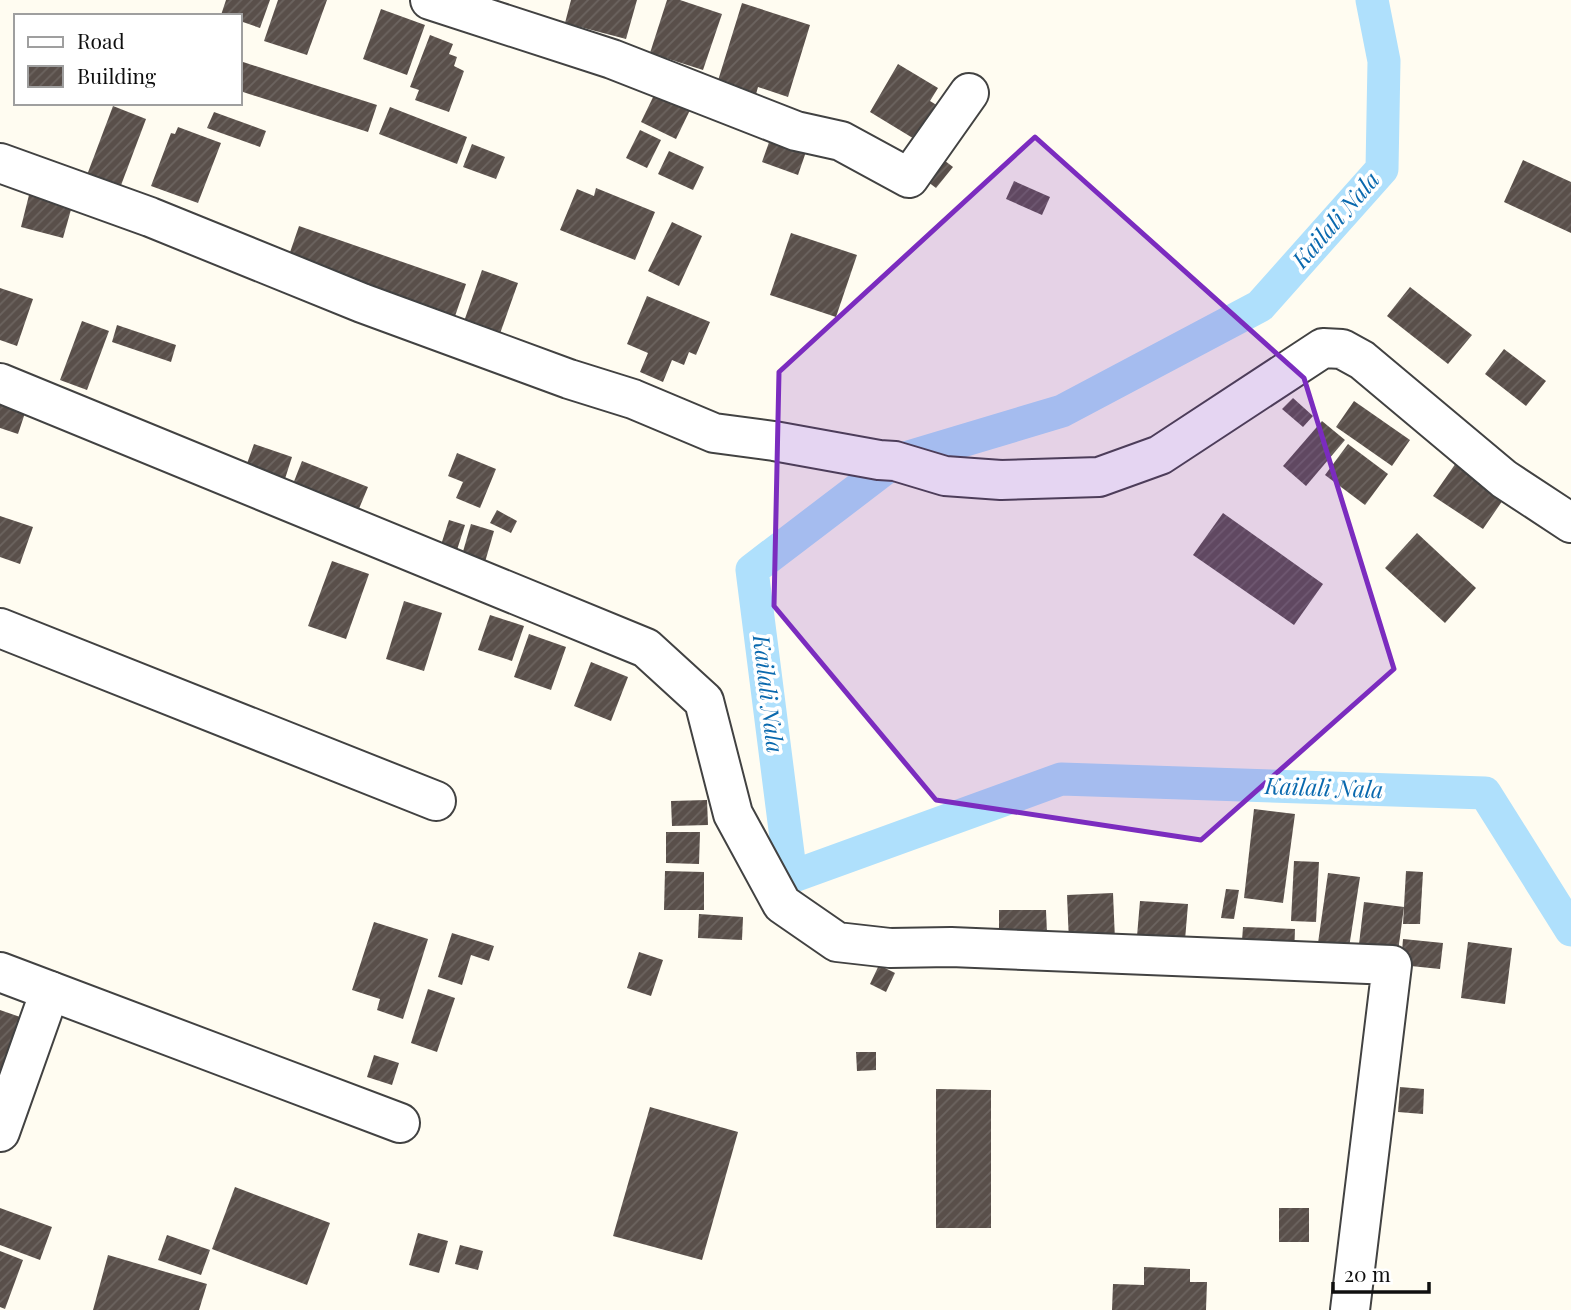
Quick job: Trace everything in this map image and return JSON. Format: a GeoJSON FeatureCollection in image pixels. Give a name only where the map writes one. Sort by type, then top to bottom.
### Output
{"type":"FeatureCollection","features":[{"type":"Feature","properties":{"kind":"street"},"geometry":{"type":"LineString","coordinates":[[430,0],[612,59],[796,131],[841,141],[909,178],[969,93]]}},
{"type":"Feature","properties":{"kind":"street"},"geometry":{"type":"LineString","coordinates":[[0,163],[150,217],[362,303],[569,379],[633,399],[714,433],[895,461],[945,476],[1001,480],[1099,477],[1160,455],[1323,348],[1342,349],[1362,360],[1504,479],[1571,523]]}},
{"type":"Feature","properties":{"kind":"street"},"geometry":{"type":"LineString","coordinates":[[0,383],[646,648],[704,701],[733,814],[782,904],[837,942],[890,948],[951,947],[1392,965],[1350,1310]]}},
{"type":"Feature","properties":{"kind":"street"},"geometry":{"type":"LineString","coordinates":[[0,628],[436,801]]}},
{"type":"Feature","properties":{"kind":"street"},"geometry":{"type":"LineString","coordinates":[[0,972],[400,1123]]}},
{"type":"Feature","properties":{"kind":"street"},"geometry":{"type":"LineString","coordinates":[[0,1132],[50,991]]}},
{"type":"Feature","properties":{"kind":"highlighted area"},"geometry":{"type":"Polygon","coordinates":[[[1035,137],[1304,378],[1394,669],[1201,840],[936,800],[774,606],[779,372],[1035,137]]]}},
{"type":"Feature","properties":{"kind":"building"},"geometry":{"type":"Polygon","coordinates":[[[226,0],[270,0],[260,28],[242,22],[242,14],[221,14],[226,0]]]}},
{"type":"Feature","properties":{"kind":"building"},"geometry":{"type":"Polygon","coordinates":[[[278,0],[327,0],[307,55],[264,41],[278,0]]]}},
{"type":"Feature","properties":{"kind":"building"},"geometry":{"type":"Polygon","coordinates":[[[571,0],[637,0],[626,39],[565,23],[571,0]]]}},
{"type":"Feature","properties":{"kind":"building"},"geometry":{"type":"Polygon","coordinates":[[[667,0],[680,0],[722,14],[703,70],[650,53],[667,0]]]}},
{"type":"Feature","properties":{"kind":"building"},"geometry":{"type":"Polygon","coordinates":[[[742,3],[810,25],[788,97],[758,87],[755,98],[716,87],[742,3]]]}},
{"type":"Feature","properties":{"kind":"building"},"geometry":{"type":"Polygon","coordinates":[[[381,9],[425,25],[407,75],[363,59],[381,9]]]}},
{"type":"Feature","properties":{"kind":"building"},"geometry":{"type":"Polygon","coordinates":[[[430,35],[453,44],[449,54],[457,57],[454,66],[464,71],[449,112],[415,100],[419,90],[410,87],[430,35]]]}},
{"type":"Feature","properties":{"kind":"building"},"geometry":{"type":"Polygon","coordinates":[[[242,62],[377,105],[368,132],[242,92],[242,62]]]}},
{"type":"Feature","properties":{"kind":"building"},"geometry":{"type":"Polygon","coordinates":[[[898,64],[938,88],[930,101],[943,109],[916,140],[870,112],[898,64]]]}},
{"type":"Feature","properties":{"kind":"building"},"geometry":{"type":"Polygon","coordinates":[[[656,91],[691,108],[676,139],[641,122],[656,91]]]}},
{"type":"Feature","properties":{"kind":"building"},"geometry":{"type":"Polygon","coordinates":[[[113,106],[146,119],[120,188],[87,175],[113,106]]]}},
{"type":"Feature","properties":{"kind":"building"},"geometry":{"type":"Polygon","coordinates":[[[390,107],[467,137],[457,164],[379,134],[390,107]]]}},
{"type":"Feature","properties":{"kind":"building"},"geometry":{"type":"Polygon","coordinates":[[[214,112],[266,131],[260,147],[207,128],[214,112]]]}},
{"type":"Feature","properties":{"kind":"building"},"geometry":{"type":"Polygon","coordinates":[[[178,127],[221,143],[198,203],[151,186],[171,133],[175,134],[178,127]]]}},
{"type":"Feature","properties":{"kind":"building"},"geometry":{"type":"Polygon","coordinates":[[[640,130],[661,140],[647,168],[626,158],[640,130]]]}},
{"type":"Feature","properties":{"kind":"building"},"geometry":{"type":"Polygon","coordinates":[[[773,131],[809,143],[798,175],[762,162],[773,131]]]}},
{"type":"Feature","properties":{"kind":"building"},"geometry":{"type":"Polygon","coordinates":[[[472,144],[505,157],[496,179],[463,167],[472,144]]]}},
{"type":"Feature","properties":{"kind":"building"},"geometry":{"type":"Polygon","coordinates":[[[669,151],[704,167],[693,190],[658,174],[669,151]]]}},
{"type":"Feature","properties":{"kind":"building"},"geometry":{"type":"Polygon","coordinates":[[[932,151],[953,167],[936,188],[915,172],[932,151]]]}},
{"type":"Feature","properties":{"kind":"building"},"geometry":{"type":"Polygon","coordinates":[[[1523,160],[1571,182],[1571,233],[1504,202],[1523,160]]]}},
{"type":"Feature","properties":{"kind":"building"},"geometry":{"type":"Polygon","coordinates":[[[1014,181],[1050,197],[1042,215],[1006,199],[1014,181]]]}},
{"type":"Feature","properties":{"kind":"building"},"geometry":{"type":"Polygon","coordinates":[[[596,188],[655,212],[635,260],[560,230],[577,189],[594,196],[596,188]]]}},
{"type":"Feature","properties":{"kind":"building"},"geometry":{"type":"Polygon","coordinates":[[[29,195],[72,206],[63,238],[21,227],[29,195]]]}},
{"type":"Feature","properties":{"kind":"building"},"geometry":{"type":"Polygon","coordinates":[[[672,222],[702,236],[679,286],[648,271],[672,222]]]}},
{"type":"Feature","properties":{"kind":"building"},"geometry":{"type":"Polygon","coordinates":[[[299,226],[466,284],[452,325],[285,267],[299,226]]]}},
{"type":"Feature","properties":{"kind":"building"},"geometry":{"type":"Polygon","coordinates":[[[791,233],[857,255],[836,317],[770,295],[791,233]]]}},
{"type":"Feature","properties":{"kind":"building"},"geometry":{"type":"Polygon","coordinates":[[[482,270],[518,283],[497,342],[461,330],[482,270]]]}},
{"type":"Feature","properties":{"kind":"building"},"geometry":{"type":"Polygon","coordinates":[[[1410,287],[1472,335],[1448,364],[1387,316],[1410,287]]]}},
{"type":"Feature","properties":{"kind":"building"},"geometry":{"type":"Polygon","coordinates":[[[0,288],[33,299],[17,346],[0,340],[0,288]]]}},
{"type":"Feature","properties":{"kind":"building"},"geometry":{"type":"Polygon","coordinates":[[[647,296],[710,322],[696,355],[689,352],[684,365],[672,360],[663,382],[640,372],[648,353],[627,344],[647,296]]]}},
{"type":"Feature","properties":{"kind":"building"},"geometry":{"type":"Polygon","coordinates":[[[82,321],[109,331],[87,390],[60,380],[82,321]]]}},
{"type":"Feature","properties":{"kind":"building"},"geometry":{"type":"Polygon","coordinates":[[[117,325],[176,345],[171,362],[112,342],[117,325]]]}},
{"type":"Feature","properties":{"kind":"building"},"geometry":{"type":"Polygon","coordinates":[[[1504,349],[1546,381],[1526,406],[1485,374],[1504,349]]]}},
{"type":"Feature","properties":{"kind":"building"},"geometry":{"type":"Polygon","coordinates":[[[1293,398],[1313,416],[1303,427],[1282,409],[1293,398]]]}},
{"type":"Feature","properties":{"kind":"building"},"geometry":{"type":"Polygon","coordinates":[[[1354,401],[1410,440],[1392,466],[1336,427],[1354,401]]]}},
{"type":"Feature","properties":{"kind":"building"},"geometry":{"type":"Polygon","coordinates":[[[0,405],[25,413],[18,434],[0,428],[0,405]]]}},
{"type":"Feature","properties":{"kind":"building"},"geometry":{"type":"Polygon","coordinates":[[[1322,421],[1345,440],[1306,486],[1283,466],[1322,421]]]}},
{"type":"Feature","properties":{"kind":"building"},"geometry":{"type":"Polygon","coordinates":[[[254,444],[292,457],[283,485],[244,472],[254,444]]]}},
{"type":"Feature","properties":{"kind":"building"},"geometry":{"type":"Polygon","coordinates":[[[1348,444],[1388,474],[1365,505],[1325,475],[1348,444]]]}},
{"type":"Feature","properties":{"kind":"building"},"geometry":{"type":"Polygon","coordinates":[[[457,453],[496,469],[480,508],[456,498],[463,482],[448,476],[457,453]]]}},
{"type":"Feature","properties":{"kind":"building"},"geometry":{"type":"Polygon","coordinates":[[[302,461],[368,487],[358,511],[293,484],[302,461]]]}},
{"type":"Feature","properties":{"kind":"building"},"geometry":{"type":"Polygon","coordinates":[[[1456,463],[1505,497],[1483,529],[1433,496],[1456,463]]]}},
{"type":"Feature","properties":{"kind":"building"},"geometry":{"type":"Polygon","coordinates":[[[497,510],[517,521],[511,533],[490,523],[497,510]]]}},
{"type":"Feature","properties":{"kind":"building"},"geometry":{"type":"Polygon","coordinates":[[[1223,513],[1323,584],[1294,625],[1193,555],[1223,513]]]}},
{"type":"Feature","properties":{"kind":"building"},"geometry":{"type":"Polygon","coordinates":[[[0,516],[33,527],[20,564],[0,557],[0,516]]]}},
{"type":"Feature","properties":{"kind":"building"},"geometry":{"type":"Polygon","coordinates":[[[449,520],[465,525],[456,553],[440,548],[449,520]]]}},
{"type":"Feature","properties":{"kind":"building"},"geometry":{"type":"Polygon","coordinates":[[[471,524],[494,531],[485,562],[462,555],[471,524]]]}},
{"type":"Feature","properties":{"kind":"building"},"geometry":{"type":"Polygon","coordinates":[[[1417,533],[1476,588],[1445,623],[1385,568],[1417,533]]]}},
{"type":"Feature","properties":{"kind":"building"},"geometry":{"type":"Polygon","coordinates":[[[332,561],[369,574],[346,639],[308,626],[332,561]]]}},
{"type":"Feature","properties":{"kind":"building"},"geometry":{"type":"Polygon","coordinates":[[[404,601],[442,613],[424,671],[386,659],[404,601]]]}},
{"type":"Feature","properties":{"kind":"building"},"geometry":{"type":"Polygon","coordinates":[[[490,615],[524,626],[512,661],[478,650],[490,615]]]}},
{"type":"Feature","properties":{"kind":"building"},"geometry":{"type":"Polygon","coordinates":[[[529,634],[566,647],[551,690],[514,677],[529,634]]]}},
{"type":"Feature","properties":{"kind":"building"},"geometry":{"type":"Polygon","coordinates":[[[591,662],[628,677],[611,721],[574,706],[591,662]]]}},
{"type":"Feature","properties":{"kind":"building"},"geometry":{"type":"Polygon","coordinates":[[[707,800],[708,825],[672,826],[671,801],[707,800]]]}},
{"type":"Feature","properties":{"kind":"building"},"geometry":{"type":"Polygon","coordinates":[[[1254,809],[1295,814],[1283,903],[1244,898],[1254,809]]]}},
{"type":"Feature","properties":{"kind":"building"},"geometry":{"type":"Polygon","coordinates":[[[666,832],[700,832],[699,864],[666,863],[666,832]]]}},
{"type":"Feature","properties":{"kind":"building"},"geometry":{"type":"Polygon","coordinates":[[[1294,861],[1319,862],[1316,922],[1291,921],[1294,861]]]}},
{"type":"Feature","properties":{"kind":"building"},"geometry":{"type":"Polygon","coordinates":[[[665,871],[704,872],[704,910],[664,910],[665,871]]]}},
{"type":"Feature","properties":{"kind":"building"},"geometry":{"type":"Polygon","coordinates":[[[1406,871],[1423,872],[1420,924],[1403,924],[1406,871]]]}},
{"type":"Feature","properties":{"kind":"building"},"geometry":{"type":"Polygon","coordinates":[[[1328,873],[1360,877],[1348,954],[1317,950],[1328,873]]]}},
{"type":"Feature","properties":{"kind":"building"},"geometry":{"type":"Polygon","coordinates":[[[1226,889],[1239,890],[1234,919],[1221,918],[1226,889]]]}},
{"type":"Feature","properties":{"kind":"building"},"geometry":{"type":"Polygon","coordinates":[[[1113,893],[1115,940],[1069,942],[1067,895],[1113,893]]]}},
{"type":"Feature","properties":{"kind":"building"},"geometry":{"type":"Polygon","coordinates":[[[1140,901],[1188,904],[1184,952],[1136,948],[1140,901]]]}},
{"type":"Feature","properties":{"kind":"building"},"geometry":{"type":"Polygon","coordinates":[[[1364,902],[1404,907],[1396,966],[1357,961],[1364,902]]]}},
{"type":"Feature","properties":{"kind":"building"},"geometry":{"type":"Polygon","coordinates":[[[999,910],[1046,910],[1047,933],[999,933],[999,910]]]}},
{"type":"Feature","properties":{"kind":"building"},"geometry":{"type":"Polygon","coordinates":[[[699,914],[743,917],[742,940],[698,938],[699,914]]]}},
{"type":"Feature","properties":{"kind":"building"},"geometry":{"type":"Polygon","coordinates":[[[374,922],[428,939],[403,1019],[377,1010],[380,999],[352,990],[374,922]]]}},
{"type":"Feature","properties":{"kind":"building"},"geometry":{"type":"Polygon","coordinates":[[[1243,927],[1295,929],[1294,956],[1241,954],[1243,927]]]}},
{"type":"Feature","properties":{"kind":"building"},"geometry":{"type":"Polygon","coordinates":[[[452,933],[494,946],[489,961],[471,955],[462,985],[438,977],[452,933]]]}},
{"type":"Feature","properties":{"kind":"building"},"geometry":{"type":"Polygon","coordinates":[[[1403,939],[1443,943],[1440,969],[1401,965],[1403,939]]]}},
{"type":"Feature","properties":{"kind":"building"},"geometry":{"type":"Polygon","coordinates":[[[1468,942],[1512,948],[1505,1004],[1461,998],[1468,942]]]}},
{"type":"Feature","properties":{"kind":"building"},"geometry":{"type":"Polygon","coordinates":[[[639,952],[663,960],[651,996],[627,988],[639,952]]]}},
{"type":"Feature","properties":{"kind":"building"},"geometry":{"type":"Polygon","coordinates":[[[879,965],[895,973],[886,992],[870,984],[879,965]]]}},
{"type":"Feature","properties":{"kind":"building"},"geometry":{"type":"Polygon","coordinates":[[[428,989],[455,998],[437,1052],[411,1043],[428,989]]]}},
{"type":"Feature","properties":{"kind":"building"},"geometry":{"type":"Polygon","coordinates":[[[0,1010],[23,1018],[0,1080],[0,1010]]]}},
{"type":"Feature","properties":{"kind":"building"},"geometry":{"type":"Polygon","coordinates":[[[856,1052],[876,1052],[876,1070],[857,1071],[856,1052]]]}},
{"type":"Feature","properties":{"kind":"building"},"geometry":{"type":"Polygon","coordinates":[[[374,1055],[399,1063],[392,1085],[367,1077],[374,1055]]]}},
{"type":"Feature","properties":{"kind":"building"},"geometry":{"type":"Polygon","coordinates":[[[1400,1087],[1424,1089],[1423,1114],[1398,1112],[1400,1087]]]}},
{"type":"Feature","properties":{"kind":"building"},"geometry":{"type":"Polygon","coordinates":[[[936,1089],[991,1090],[991,1228],[936,1228],[936,1089]]]}},
{"type":"Feature","properties":{"kind":"building"},"geometry":{"type":"Polygon","coordinates":[[[650,1107],[738,1132],[702,1260],[613,1236],[650,1107]]]}},
{"type":"Feature","properties":{"kind":"building"},"geometry":{"type":"Polygon","coordinates":[[[235,1187],[330,1223],[307,1285],[212,1249],[235,1187]]]}},
{"type":"Feature","properties":{"kind":"building"},"geometry":{"type":"Polygon","coordinates":[[[0,1208],[52,1227],[40,1260],[0,1245],[0,1208]]]}},
{"type":"Feature","properties":{"kind":"building"},"geometry":{"type":"Polygon","coordinates":[[[1279,1208],[1309,1208],[1309,1242],[1279,1242],[1279,1208]]]}},
{"type":"Feature","properties":{"kind":"building"},"geometry":{"type":"Polygon","coordinates":[[[418,1233],[448,1241],[439,1273],[409,1265],[418,1233]]]}},
{"type":"Feature","properties":{"kind":"building"},"geometry":{"type":"Polygon","coordinates":[[[167,1235],[210,1250],[201,1275],[158,1260],[167,1235]]]}},
{"type":"Feature","properties":{"kind":"building"},"geometry":{"type":"Polygon","coordinates":[[[460,1245],[483,1251],[478,1270],[455,1264],[460,1245]]]}},
{"type":"Feature","properties":{"kind":"building"},"geometry":{"type":"Polygon","coordinates":[[[0,1251],[23,1260],[5,1309],[0,1307],[0,1251]]]}},
{"type":"Feature","properties":{"kind":"building"},"geometry":{"type":"Polygon","coordinates":[[[108,1255],[207,1284],[199,1310],[93,1310],[108,1255]]]}},
{"type":"Feature","properties":{"kind":"building"},"geometry":{"type":"Polygon","coordinates":[[[1144,1267],[1190,1269],[1190,1282],[1207,1282],[1206,1310],[1112,1310],[1113,1284],[1144,1285],[1144,1267]]]}},
{"type":"Feature","properties":{"kind":"waterway","name":"Kailali Nala"},"geometry":{"type":"LineString","coordinates":[[1372,0],[1384,61],[1382,169],[1260,306],[1062,411],[895,461],[752,570],[791,877],[1061,779],[1485,793],[1571,930]]}}]}
